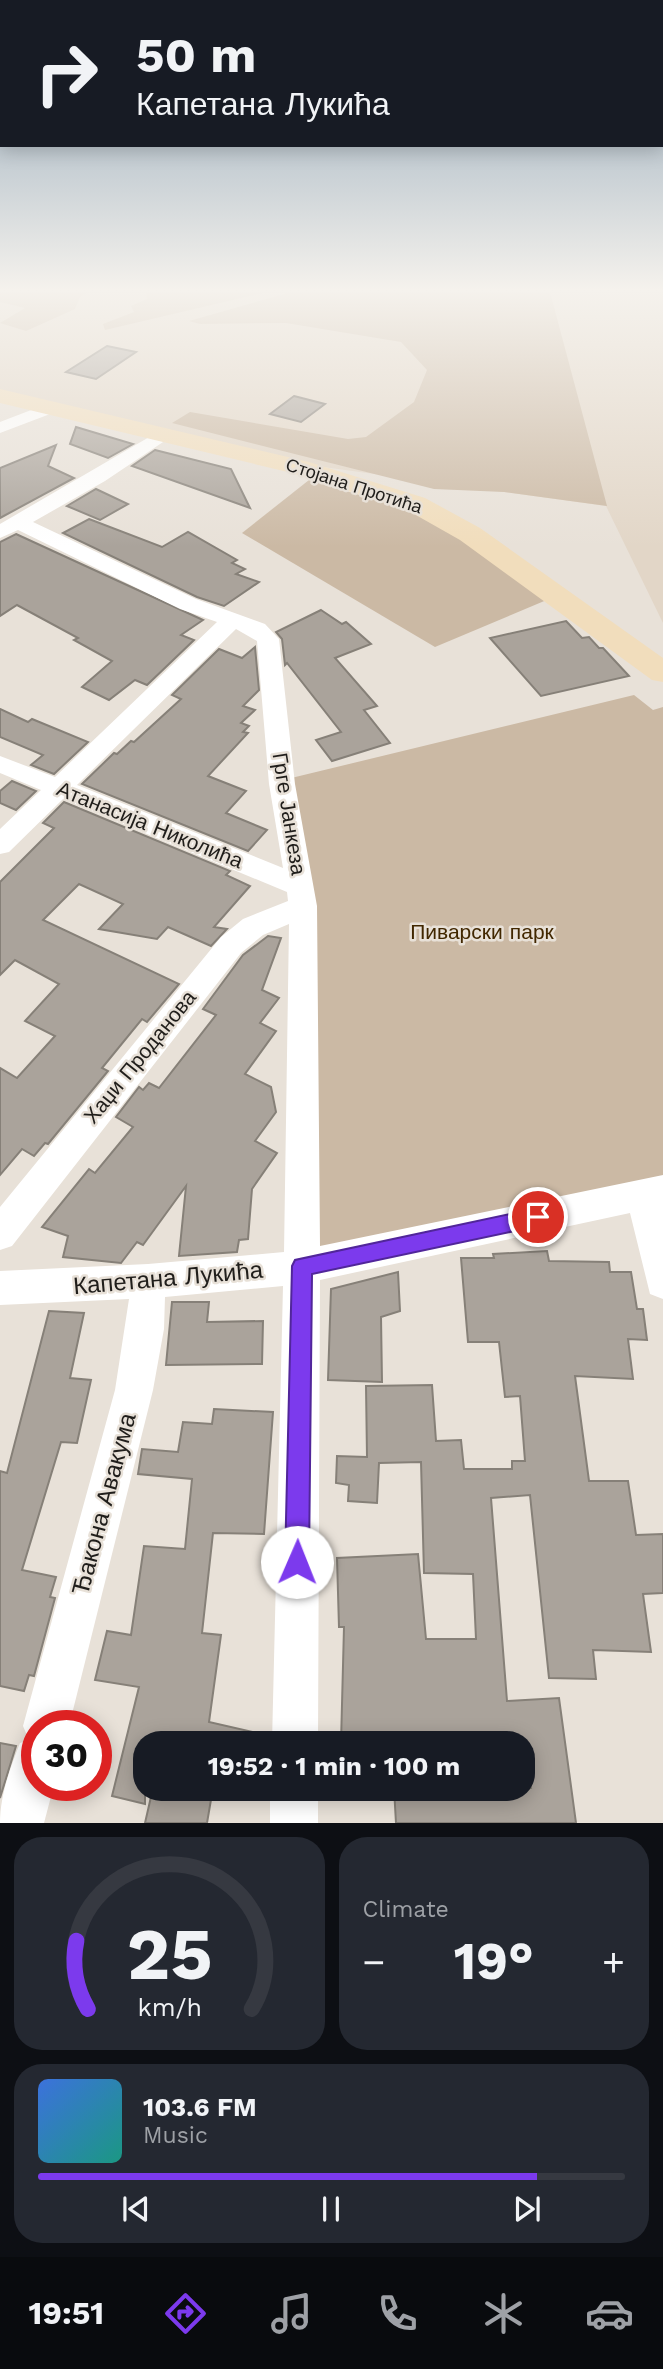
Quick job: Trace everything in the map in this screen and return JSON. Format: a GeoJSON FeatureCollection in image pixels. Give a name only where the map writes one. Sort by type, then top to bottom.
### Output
{"type":"FeatureCollection","features":[{"type":"Feature","properties":{"kind":"main road","name":"Стојана Протића"},"geometry":{"type":"LineString","coordinates":[[0,396],[320,472],[427,509],[481,541],[663,673]]}},
{"type":"Feature","properties":{"kind":"street"},"geometry":{"type":"LineString","coordinates":[[0,428],[52,407]]}},
{"type":"Feature","properties":{"kind":"street"},"geometry":{"type":"LineString","coordinates":[[9,527],[98,477],[163,434]]}},
{"type":"Feature","properties":{"kind":"street","name":"Грге Јанкеза"},"geometry":{"type":"LineString","coordinates":[[9,527],[231,621],[257,629],[268,639],[282,784],[301,896],[302,1266],[295,1731]]}},
{"type":"Feature","properties":{"kind":"street"},"geometry":{"type":"LineString","coordinates":[[0,845],[231,621]]}},
{"type":"Feature","properties":{"kind":"street","name":"Атанасија Николића"},"geometry":{"type":"LineString","coordinates":[[0,764],[301,896]]}},
{"type":"Feature","properties":{"kind":"street","name":"Хаџи Проданова"},"geometry":{"type":"LineString","coordinates":[[0,1234],[231,945],[253,927],[301,896]]}},
{"type":"Feature","properties":{"kind":"street"},"geometry":{"type":"LineString","coordinates":[[653,1192],[663,1282]]}},
{"type":"Feature","properties":{"kind":"street","name":"Капетана Лукића"},"geometry":{"type":"LineString","coordinates":[[0,1288],[148,1281],[302,1266],[653,1192]]}},
{"type":"Feature","properties":{"kind":"street","name":"Ђакона Авакума"},"geometry":{"type":"LineString","coordinates":[[50,1710],[134,1390],[145,1329],[148,1281]]}},
{"type":"Feature","properties":{"kind":"street"},"geometry":{"type":"LineString","coordinates":[[20,1823],[26,1801]]}},
{"type":"Feature","properties":{"kind":"street"},"geometry":{"type":"LineString","coordinates":[[294,1801],[294,1823]]}},
{"type":"Feature","properties":{"kind":"shaded area"},"geometry":{"type":"Polygon","coordinates":[[[0,377],[663,377],[663,623],[606,506],[280,461],[0,397],[0,377]]]}},
{"type":"Feature","properties":{"kind":"green space"},"geometry":{"type":"Polygon","coordinates":[[[424,377],[573,377],[607,506],[504,492],[434,489],[172,423],[190,412],[348,439],[366,437],[414,402],[424,377]]]}},
{"type":"Feature","properties":{"kind":"green space"},"geometry":{"type":"Polygon","coordinates":[[[309,480],[430,516],[549,599],[435,647],[242,533],[309,480]]]}},
{"type":"Feature","properties":{"kind":"green space","name":"Пиварски парк"},"geometry":{"type":"Polygon","coordinates":[[[634,695],[653,710],[663,707],[663,1183],[304,1256],[283,780],[634,695]]]}},
{"type":"Feature","properties":{"kind":"building"},"geometry":{"type":"Polygon","coordinates":[[[294,396],[325,404],[301,422],[270,414],[294,396]]]}},
{"type":"Feature","properties":{"kind":"building"},"geometry":{"type":"Polygon","coordinates":[[[76,427],[133,444],[108,458],[70,444],[76,427]]]}},
{"type":"Feature","properties":{"kind":"building"},"geometry":{"type":"Polygon","coordinates":[[[56,445],[48,466],[74,478],[0,518],[0,468],[56,445]]]}},
{"type":"Feature","properties":{"kind":"building"},"geometry":{"type":"Polygon","coordinates":[[[155,450],[231,469],[250,508],[132,466],[155,450]]]}},
{"type":"Feature","properties":{"kind":"building"},"geometry":{"type":"Polygon","coordinates":[[[96,489],[128,504],[100,520],[67,506],[96,489]]]}},
{"type":"Feature","properties":{"kind":"building"},"geometry":{"type":"Polygon","coordinates":[[[89,519],[162,547],[188,532],[237,560],[232,563],[245,569],[236,574],[259,582],[224,606],[197,597],[63,533],[89,519]]]}},
{"type":"Feature","properties":{"kind":"building"},"geometry":{"type":"Polygon","coordinates":[[[16,534],[203,620],[181,635],[194,640],[147,685],[135,680],[109,700],[82,687],[112,661],[74,640],[78,638],[17,605],[0,616],[0,542],[16,534]]]}},
{"type":"Feature","properties":{"kind":"building"},"geometry":{"type":"Polygon","coordinates":[[[321,610],[342,624],[346,622],[371,644],[335,658],[377,706],[364,710],[390,743],[332,761],[316,740],[341,732],[287,663],[285,665],[282,639],[276,632],[321,610]]]}},
{"type":"Feature","properties":{"kind":"building"},"geometry":{"type":"Polygon","coordinates":[[[566,621],[582,638],[589,637],[599,648],[603,648],[629,676],[541,696],[490,638],[566,621]]]}},
{"type":"Feature","properties":{"kind":"building"},"geometry":{"type":"Polygon","coordinates":[[[255,647],[259,690],[243,706],[255,710],[241,723],[249,726],[243,732],[248,733],[208,776],[246,791],[226,813],[267,830],[248,851],[82,784],[114,753],[117,754],[131,741],[134,742],[181,699],[172,695],[219,649],[242,658],[255,647]]]}},
{"type":"Feature","properties":{"kind":"building"},"geometry":{"type":"Polygon","coordinates":[[[0,709],[28,722],[32,719],[88,742],[54,774],[31,765],[43,755],[0,737],[0,709]]]}},
{"type":"Feature","properties":{"kind":"building"},"geometry":{"type":"Polygon","coordinates":[[[12,781],[36,791],[16,810],[0,803],[0,791],[12,781]]]}},
{"type":"Feature","properties":{"kind":"building"},"geometry":{"type":"Polygon","coordinates":[[[64,802],[230,871],[226,875],[250,886],[214,927],[227,929],[211,946],[168,927],[157,939],[99,929],[123,904],[79,884],[43,920],[179,984],[147,1022],[142,1019],[102,1068],[108,1071],[48,1144],[45,1143],[34,1156],[22,1149],[0,1175],[0,1068],[17,1078],[55,1036],[25,1021],[59,984],[15,960],[0,975],[0,882],[54,828],[43,823],[64,802]]]}},
{"type":"Feature","properties":{"kind":"building"},"geometry":{"type":"Polygon","coordinates":[[[268,936],[281,938],[262,990],[279,998],[260,1023],[276,1031],[245,1074],[271,1087],[276,1112],[255,1141],[277,1153],[252,1189],[248,1239],[239,1240],[237,1252],[179,1256],[186,1186],[143,1245],[137,1242],[121,1263],[63,1257],[68,1236],[42,1227],[89,1169],[95,1173],[133,1127],[116,1117],[139,1087],[143,1090],[149,1083],[159,1088],[216,1015],[203,1009],[243,955],[268,936]]]}},
{"type":"Feature","properties":{"kind":"building"},"geometry":{"type":"Polygon","coordinates":[[[547,1251],[549,1261],[609,1262],[610,1272],[631,1272],[637,1309],[643,1309],[647,1340],[628,1339],[633,1379],[575,1376],[589,1481],[628,1481],[636,1535],[663,1534],[663,1593],[643,1594],[651,1652],[593,1650],[596,1679],[549,1678],[530,1495],[491,1498],[507,1701],[559,1698],[576,1823],[396,1823],[395,1801],[535,1801],[535,1731],[341,1731],[344,1627],[339,1627],[337,1558],[418,1554],[426,1639],[476,1639],[473,1574],[424,1573],[421,1462],[379,1463],[377,1503],[348,1501],[349,1485],[336,1483],[337,1456],[367,1457],[366,1386],[432,1385],[436,1441],[461,1440],[464,1469],[512,1469],[512,1461],[525,1461],[520,1396],[505,1397],[499,1342],[468,1342],[461,1258],[494,1258],[493,1254],[547,1251]]]}},
{"type":"Feature","properties":{"kind":"building"},"geometry":{"type":"Polygon","coordinates":[[[398,1272],[400,1311],[381,1317],[382,1382],[328,1380],[331,1289],[398,1272]]]}},
{"type":"Feature","properties":{"kind":"building"},"geometry":{"type":"Polygon","coordinates":[[[172,1302],[209,1302],[207,1322],[263,1321],[262,1364],[166,1365],[172,1302]]]}},
{"type":"Feature","properties":{"kind":"building"},"geometry":{"type":"Polygon","coordinates":[[[49,1311],[84,1313],[70,1378],[91,1380],[77,1443],[61,1442],[22,1570],[56,1577],[50,1597],[55,1598],[34,1676],[29,1675],[24,1691],[0,1686],[0,1471],[7,1473],[49,1311]]]}},
{"type":"Feature","properties":{"kind":"building"},"geometry":{"type":"Polygon","coordinates":[[[214,1409],[273,1412],[264,1534],[213,1533],[202,1633],[221,1635],[209,1722],[248,1731],[133,1731],[133,1801],[145,1801],[145,1804],[112,1796],[139,1687],[95,1680],[107,1631],[131,1635],[144,1546],[185,1549],[192,1479],[138,1474],[142,1449],[178,1452],[183,1422],[212,1424],[214,1409]]]}},
{"type":"Feature","properties":{"kind":"building"},"geometry":{"type":"Polygon","coordinates":[[[0,1743],[16,1746],[0,1798],[0,1743]]]}},
{"type":"Feature","properties":{"kind":"building"},"geometry":{"type":"Polygon","coordinates":[[[150,1801],[211,1801],[207,1823],[145,1823],[150,1801]]]}},
{"type":"Feature","properties":{"kind":"route"},"geometry":{"type":"LineString","coordinates":[[297,1562],[302,1266],[538,1217]]}}]}
